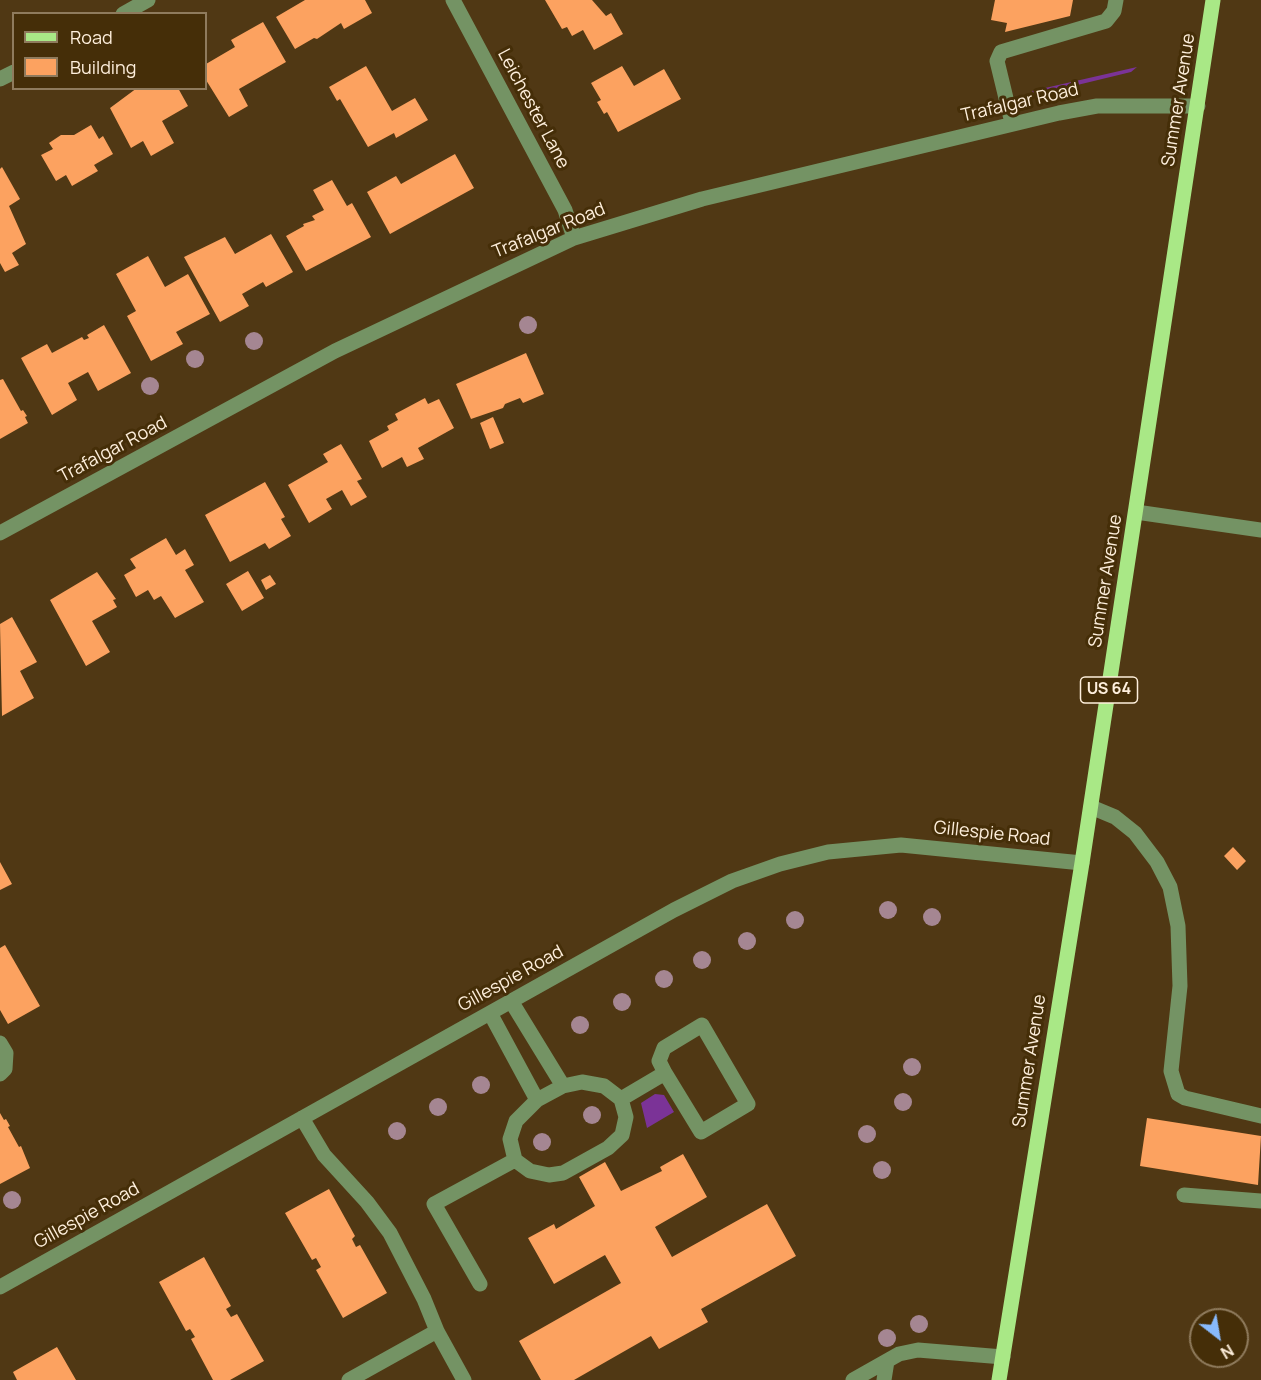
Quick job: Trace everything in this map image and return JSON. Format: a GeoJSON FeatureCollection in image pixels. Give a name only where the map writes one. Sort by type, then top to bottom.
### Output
{"type":"FeatureCollection","features":[{"type":"Feature","properties":{"kind":"main road","name":"Summer Avenue"},"geometry":{"type":"LineString","coordinates":[[999,1380],[1091,807],[1213,0]]}},
{"type":"Feature","properties":{"kind":"street"},"geometry":{"type":"LineString","coordinates":[[127,12],[148,0]]}},
{"type":"Feature","properties":{"kind":"street","name":"Leichester Lane"},"geometry":{"type":"LineString","coordinates":[[453,0],[565,210],[574,238]]}},
{"type":"Feature","properties":{"kind":"street"},"geometry":{"type":"LineString","coordinates":[[1012,123],[997,61],[1001,52],[1106,21],[1114,11],[1116,0]]}},
{"type":"Feature","properties":{"kind":"street","name":"Trafalgar Road"},"geometry":{"type":"LineString","coordinates":[[0,533],[335,351],[574,238],[702,199],[1012,123],[1096,105],[1197,106]]}},
{"type":"Feature","properties":{"kind":"street"},"geometry":{"type":"LineString","coordinates":[[1136,512],[1261,530]]}},
{"type":"Feature","properties":{"kind":"street"},"geometry":{"type":"LineString","coordinates":[[1091,807],[1115,817],[1135,832],[1157,862],[1170,886],[1178,926],[1180,986],[1171,1071],[1178,1094],[1185,1098],[1261,1116]]}},
{"type":"Feature","properties":{"kind":"street","name":"Gillespie Road"},"geometry":{"type":"LineString","coordinates":[[0,1287],[511,1001],[732,881],[780,864],[828,852],[901,845],[1082,863]]}},
{"type":"Feature","properties":{"kind":"street"},"geometry":{"type":"LineString","coordinates":[[511,1001],[563,1086]]}},
{"type":"Feature","properties":{"kind":"street"},"geometry":{"type":"LineString","coordinates":[[490,1013],[537,1100]]}},
{"type":"Feature","properties":{"kind":"street"},"geometry":{"type":"LineString","coordinates":[[702,1025],[748,1104],[701,1132],[665,1073],[659,1060],[664,1048],[702,1025]]}},
{"type":"Feature","properties":{"kind":"street"},"geometry":{"type":"LineString","coordinates":[[0,1043],[6,1053],[5,1069],[0,1074]]}},
{"type":"Feature","properties":{"kind":"street"},"geometry":{"type":"LineString","coordinates":[[621,1099],[665,1073]]}},
{"type":"Feature","properties":{"kind":"street"},"geometry":{"type":"LineString","coordinates":[[582,1082],[604,1086],[621,1099],[626,1117],[622,1135],[608,1148],[563,1173],[549,1175],[530,1171],[515,1160],[510,1139],[516,1121],[537,1100],[563,1086],[582,1082]]}},
{"type":"Feature","properties":{"kind":"street"},"geometry":{"type":"LineString","coordinates":[[302,1118],[324,1155],[367,1202],[390,1233],[424,1299],[437,1331],[464,1380]]}},
{"type":"Feature","properties":{"kind":"street"},"geometry":{"type":"LineString","coordinates":[[480,1284],[434,1204],[515,1160]]}},
{"type":"Feature","properties":{"kind":"street"},"geometry":{"type":"LineString","coordinates":[[1184,1195],[1261,1201]]}},
{"type":"Feature","properties":{"kind":"street"},"geometry":{"type":"LineString","coordinates":[[349,1380],[437,1331]]}},
{"type":"Feature","properties":{"kind":"street"},"geometry":{"type":"LineString","coordinates":[[854,1380],[899,1354],[918,1350],[1003,1357]]}},
{"type":"Feature","properties":{"kind":"street"},"geometry":{"type":"LineString","coordinates":[[884,1380],[887,1361]]}},
{"type":"Feature","properties":{"kind":"shaded area"},"geometry":{"type":"Polygon","coordinates":[[[1137,67],[1131,72],[1036,95],[1032,91],[1137,67]]]}},
{"type":"Feature","properties":{"kind":"shaded area"},"geometry":{"type":"Polygon","coordinates":[[[655,1094],[664,1095],[674,1112],[647,1128],[641,1103],[655,1094]]]}},
{"type":"Feature","properties":{"kind":"building"},"geometry":{"type":"Polygon","coordinates":[[[305,0],[365,0],[372,13],[344,29],[341,23],[317,39],[314,38],[295,49],[276,17],[305,0]]]}},
{"type":"Feature","properties":{"kind":"building"},"geometry":{"type":"Polygon","coordinates":[[[545,0],[592,0],[606,16],[611,13],[623,34],[594,50],[583,30],[572,36],[567,27],[562,29],[545,0]]]}},
{"type":"Feature","properties":{"kind":"building"},"geometry":{"type":"Polygon","coordinates":[[[995,0],[1073,0],[1070,16],[1005,32],[1007,23],[991,20],[995,0]]]}},
{"type":"Feature","properties":{"kind":"building"},"geometry":{"type":"Polygon","coordinates":[[[263,22],[286,62],[239,89],[248,106],[229,117],[207,82],[207,63],[235,47],[231,40],[263,22]]]}},
{"type":"Feature","properties":{"kind":"building"},"geometry":{"type":"Polygon","coordinates":[[[366,66],[392,111],[415,98],[428,120],[396,138],[394,133],[368,147],[340,99],[337,101],[329,87],[366,66]]]}},
{"type":"Feature","properties":{"kind":"building"},"geometry":{"type":"Polygon","coordinates":[[[622,66],[634,86],[664,69],[681,99],[618,132],[607,112],[604,114],[597,102],[601,100],[591,83],[622,66]]]}},
{"type":"Feature","properties":{"kind":"building"},"geometry":{"type":"Polygon","coordinates":[[[134,90],[179,90],[188,106],[162,121],[174,143],[151,156],[143,141],[131,148],[110,108],[134,90]]]}},
{"type":"Feature","properties":{"kind":"building"},"geometry":{"type":"Polygon","coordinates":[[[91,125],[99,139],[103,136],[113,154],[94,165],[98,171],[72,186],[66,175],[56,181],[41,155],[53,149],[49,143],[61,135],[74,135],[91,125]]]}},
{"type":"Feature","properties":{"kind":"building"},"geometry":{"type":"Polygon","coordinates":[[[455,154],[474,188],[390,234],[367,192],[396,176],[401,184],[455,154]]]}},
{"type":"Feature","properties":{"kind":"building"},"geometry":{"type":"Polygon","coordinates":[[[2,167],[20,199],[9,206],[26,244],[12,253],[19,265],[5,272],[0,263],[0,169],[2,167]]]}},
{"type":"Feature","properties":{"kind":"building"},"geometry":{"type":"Polygon","coordinates":[[[332,180],[347,206],[352,203],[371,237],[306,271],[286,236],[304,226],[303,224],[315,220],[312,216],[324,210],[313,190],[332,180]]]}},
{"type":"Feature","properties":{"kind":"building"},"geometry":{"type":"Polygon","coordinates":[[[271,234],[293,272],[266,287],[263,282],[242,294],[249,306],[220,322],[184,257],[225,237],[235,254],[271,234]]]}},
{"type":"Feature","properties":{"kind":"building"},"geometry":{"type":"Polygon","coordinates":[[[148,256],[165,287],[188,274],[210,314],[176,332],[183,344],[151,361],[127,316],[136,311],[116,274],[148,256]]]}},
{"type":"Feature","properties":{"kind":"building"},"geometry":{"type":"Polygon","coordinates":[[[104,325],[131,373],[98,391],[88,372],[68,383],[77,400],[52,415],[21,358],[47,344],[52,353],[82,337],[84,340],[89,338],[87,335],[104,325]]]}},
{"type":"Feature","properties":{"kind":"building"},"geometry":{"type":"Polygon","coordinates":[[[526,353],[544,394],[523,403],[520,398],[505,404],[503,408],[471,419],[456,384],[526,353]]]}},
{"type":"Feature","properties":{"kind":"building"},"geometry":{"type":"Polygon","coordinates":[[[3,379],[21,411],[23,410],[27,416],[25,417],[28,423],[0,439],[0,380],[3,379]]]}},
{"type":"Feature","properties":{"kind":"building"},"geometry":{"type":"Polygon","coordinates":[[[425,398],[428,404],[439,399],[454,428],[418,448],[424,459],[407,467],[402,457],[382,468],[369,441],[389,430],[387,426],[398,420],[395,414],[425,398]]]}},
{"type":"Feature","properties":{"kind":"building"},"geometry":{"type":"Polygon","coordinates":[[[493,417],[504,443],[490,449],[480,423],[493,417]]]}},
{"type":"Feature","properties":{"kind":"building"},"geometry":{"type":"Polygon","coordinates":[[[341,444],[362,479],[357,481],[367,497],[351,506],[342,490],[326,499],[332,509],[309,523],[288,485],[328,462],[323,454],[341,444]]]}},
{"type":"Feature","properties":{"kind":"building"},"geometry":{"type":"Polygon","coordinates":[[[265,482],[285,517],[281,519],[291,536],[269,549],[265,543],[230,562],[205,515],[265,482]]]}},
{"type":"Feature","properties":{"kind":"building"},"geometry":{"type":"Polygon","coordinates":[[[166,538],[176,555],[185,549],[194,565],[185,570],[204,602],[175,618],[161,596],[154,600],[148,590],[136,597],[124,575],[136,568],[130,559],[166,538]]]}},
{"type":"Feature","properties":{"kind":"building"},"geometry":{"type":"Polygon","coordinates":[[[248,571],[264,598],[242,611],[226,584],[248,571]]]}},
{"type":"Feature","properties":{"kind":"building"},"geometry":{"type":"Polygon","coordinates":[[[97,572],[116,599],[113,600],[117,607],[92,621],[110,652],[86,666],[50,600],[97,572]]]}},
{"type":"Feature","properties":{"kind":"building"},"geometry":{"type":"Polygon","coordinates":[[[270,575],[276,584],[266,590],[261,580],[270,575]]]}},
{"type":"Feature","properties":{"kind":"building"},"geometry":{"type":"Polygon","coordinates":[[[12,617],[37,662],[20,671],[34,698],[2,716],[0,624],[12,617]]]}},
{"type":"Feature","properties":{"kind":"building"},"geometry":{"type":"Polygon","coordinates":[[[1233,847],[1246,861],[1237,870],[1224,856],[1233,847]]]}},
{"type":"Feature","properties":{"kind":"building"},"geometry":{"type":"Polygon","coordinates":[[[0,862],[12,884],[0,890],[0,862]]]}},
{"type":"Feature","properties":{"kind":"building"},"geometry":{"type":"Polygon","coordinates":[[[5,945],[40,1006],[8,1024],[0,1010],[0,948],[5,945]]]}},
{"type":"Feature","properties":{"kind":"building"},"geometry":{"type":"Polygon","coordinates":[[[0,1113],[10,1126],[8,1127],[19,1147],[21,1146],[30,1168],[0,1184],[0,1113]]]}},
{"type":"Feature","properties":{"kind":"building"},"geometry":{"type":"Polygon","coordinates":[[[1147,1118],[1261,1136],[1258,1185],[1140,1166],[1147,1118]]]}},
{"type":"Feature","properties":{"kind":"building"},"geometry":{"type":"Polygon","coordinates":[[[683,1154],[707,1197],[655,1227],[672,1257],[767,1204],[796,1256],[701,1309],[708,1322],[659,1349],[651,1336],[574,1380],[541,1380],[519,1341],[621,1283],[605,1255],[554,1284],[528,1238],[554,1224],[556,1229],[595,1206],[579,1177],[605,1162],[621,1191],[662,1171],[660,1167],[683,1154]]]}},
{"type":"Feature","properties":{"kind":"building"},"geometry":{"type":"Polygon","coordinates":[[[329,1189],[355,1236],[352,1239],[356,1247],[360,1245],[387,1293],[343,1318],[316,1270],[321,1267],[316,1258],[312,1260],[285,1213],[329,1189]]]}},
{"type":"Feature","properties":{"kind":"building"},"geometry":{"type":"Polygon","coordinates":[[[204,1257],[231,1306],[226,1309],[231,1317],[237,1314],[264,1361],[230,1380],[213,1380],[191,1339],[195,1337],[190,1329],[186,1331],[159,1282],[204,1257]]]}},
{"type":"Feature","properties":{"kind":"building"},"geometry":{"type":"Polygon","coordinates":[[[57,1347],[76,1380],[17,1380],[13,1372],[57,1347]]]}}]}
